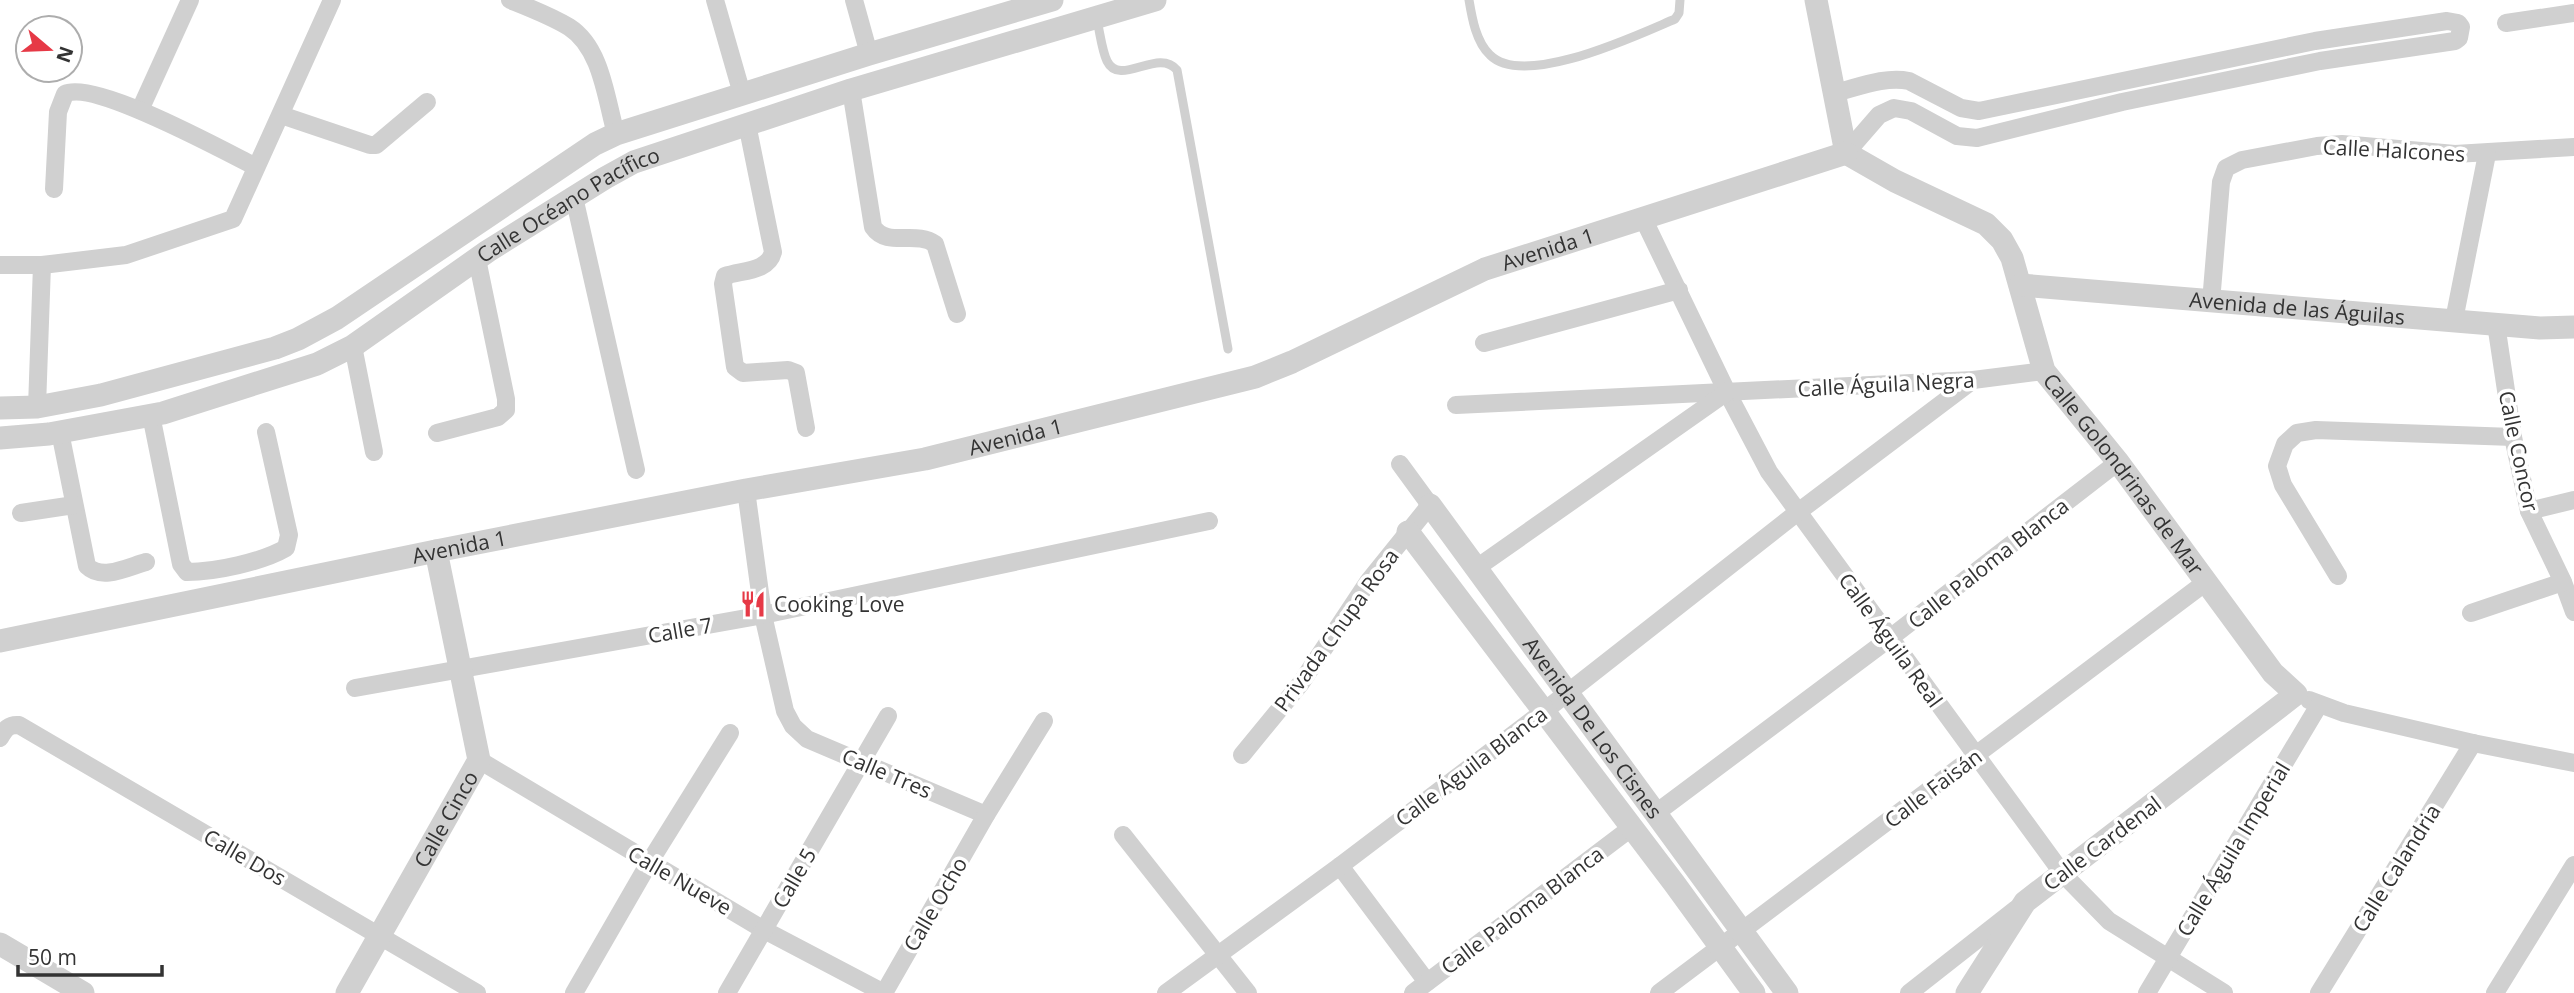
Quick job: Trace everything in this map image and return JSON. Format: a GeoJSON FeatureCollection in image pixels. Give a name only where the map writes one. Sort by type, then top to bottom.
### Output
{"type":"FeatureCollection","features":[{"type":"Feature","properties":{"kind":"street"},"geometry":{"type":"LineString","coordinates":[[140,110],[190,0]]}},
{"type":"Feature","properties":{"kind":"street"},"geometry":{"type":"LineString","coordinates":[[0,265],[42,265],[126,255],[233,219],[332,0]]}},
{"type":"Feature","properties":{"kind":"street"},"geometry":{"type":"LineString","coordinates":[[510,0],[572,29],[588,47],[597,64],[616,134]]}},
{"type":"Feature","properties":{"kind":"street"},"geometry":{"type":"LineString","coordinates":[[715,0],[742,94]]}},
{"type":"Feature","properties":{"kind":"street"},"geometry":{"type":"LineString","coordinates":[[854,0],[869,54]]}},
{"type":"Feature","properties":{"kind":"street","name":"Calle Océano Pacífico"},"geometry":{"type":"LineString","coordinates":[[0,438],[60,432],[151,415],[317,364],[353,346],[477,259],[634,162],[851,90],[1155,0]]}},
{"type":"Feature","properties":{"kind":"street"},"geometry":{"type":"LineString","coordinates":[[1816,0],[1846,153]]}},
{"type":"Feature","properties":{"kind":"street"},"geometry":{"type":"LineString","coordinates":[[1039,34],[1042,3]]}},
{"type":"Feature","properties":{"kind":"street","name":"Calle Océano Pacífico"},"geometry":{"type":"LineString","coordinates":[[0,408],[37,407],[102,395],[275,348],[337,318],[594,144],[616,134],[869,54],[1042,3]]}},
{"type":"Feature","properties":{"kind":"street"},"geometry":{"type":"LineString","coordinates":[[2506,23],[2574,13]]}},
{"type":"Feature","properties":{"kind":"street"},"geometry":{"type":"LineString","coordinates":[[1835,93],[1889,79],[1909,81],[1961,108],[1979,111],[2315,41],[2447,21],[2458,23],[2461,27],[2459,38],[2455,41],[2320,61],[2122,102],[1977,138],[1957,136],[1903,108],[1894,108],[1879,115],[1846,153]]}},
{"type":"Feature","properties":{"kind":"street"},"geometry":{"type":"LineString","coordinates":[[2315,41],[2320,61]]}},
{"type":"Feature","properties":{"kind":"street"},"geometry":{"type":"LineString","coordinates":[[2117,82],[2122,102]]}},
{"type":"Feature","properties":{"kind":"street"},"geometry":{"type":"LineString","coordinates":[[1872,83],[1879,115]]}},
{"type":"Feature","properties":{"kind":"street"},"geometry":{"type":"LineString","coordinates":[[54,189],[58,112],[65,94],[77,90],[140,110],[256,167]]}},
{"type":"Feature","properties":{"kind":"street"},"geometry":{"type":"LineString","coordinates":[[851,90],[873,227],[878,235],[887,238],[920,237],[935,244],[957,314]]}},
{"type":"Feature","properties":{"kind":"street"},"geometry":{"type":"LineString","coordinates":[[281,115],[376,145],[427,102]]}},
{"type":"Feature","properties":{"kind":"street"},"geometry":{"type":"LineString","coordinates":[[1977,138],[1979,111]]}},
{"type":"Feature","properties":{"kind":"street"},"geometry":{"type":"LineString","coordinates":[[747,124],[773,252],[771,260],[764,266],[725,276],[723,284],[735,367],[743,373],[788,370],[796,373],[806,428]]}},
{"type":"Feature","properties":{"kind":"street","name":"Calle Halcones"},"geometry":{"type":"LineString","coordinates":[[2211,302],[2221,182],[2226,167],[2242,160],[2342,144],[2455,155],[2574,147]]}},
{"type":"Feature","properties":{"kind":"street","name":"Avenida 1"},"geometry":{"type":"LineString","coordinates":[[0,641],[436,551],[925,459],[1255,377],[1292,362],[1485,269],[1846,153]]}},
{"type":"Feature","properties":{"kind":"street","name":"Calle Golondrinas de Mar"},"geometry":{"type":"LineString","coordinates":[[1846,153],[1895,181],[1986,224],[2002,240],[2012,258],[2044,371],[2118,462],[2273,673],[2296,694]]}},
{"type":"Feature","properties":{"kind":"street"},"geometry":{"type":"LineString","coordinates":[[2454,320],[2487,154]]}},
{"type":"Feature","properties":{"kind":"street"},"geometry":{"type":"LineString","coordinates":[[574,197],[636,470]]}},
{"type":"Feature","properties":{"kind":"street","name":"Calle Águila Real"},"geometry":{"type":"LineString","coordinates":[[1643,218],[1769,472],[2063,874],[2109,920],[2224,993]]}},
{"type":"Feature","properties":{"kind":"street"},"geometry":{"type":"LineString","coordinates":[[437,433],[498,417],[506,410],[477,259]]}},
{"type":"Feature","properties":{"kind":"street"},"geometry":{"type":"LineString","coordinates":[[37,407],[42,265]]}},
{"type":"Feature","properties":{"kind":"street","name":"Avenida de las Águilas"},"geometry":{"type":"LineString","coordinates":[[2020,285],[2540,328],[2574,327]]}},
{"type":"Feature","properties":{"kind":"street"},"geometry":{"type":"LineString","coordinates":[[1484,343],[1679,290]]}},
{"type":"Feature","properties":{"kind":"street","name":"Calle Concor"},"geometry":{"type":"LineString","coordinates":[[2496,324],[2513,437],[2529,511],[2563,582],[2574,612]]}},
{"type":"Feature","properties":{"kind":"street"},"geometry":{"type":"LineString","coordinates":[[353,346],[374,452]]}},
{"type":"Feature","properties":{"kind":"street"},"geometry":{"type":"LineString","coordinates":[[275,348],[286,374]]}},
{"type":"Feature","properties":{"kind":"street","name":"Calle Águila Negra"},"geometry":{"type":"LineString","coordinates":[[1456,405],[1973,380],[2044,371]]}},
{"type":"Feature","properties":{"kind":"street","name":"Calle Águila Blanca"},"geometry":{"type":"LineString","coordinates":[[1166,993],[1340,866],[1543,712],[1798,512],[1973,380]]}},
{"type":"Feature","properties":{"kind":"street"},"geometry":{"type":"LineString","coordinates":[[1475,569],[1727,392]]}},
{"type":"Feature","properties":{"kind":"street"},"geometry":{"type":"LineString","coordinates":[[151,415],[181,564],[187,572],[200,572],[273,556],[286,548],[289,535],[267,432]]}},
{"type":"Feature","properties":{"kind":"street"},"geometry":{"type":"LineString","coordinates":[[2338,576],[2283,485],[2277,466],[2285,444],[2297,433],[2316,430],[2513,437]]}},
{"type":"Feature","properties":{"kind":"street"},"geometry":{"type":"LineString","coordinates":[[60,432],[87,566],[93,573],[101,574],[146,562]]}},
{"type":"Feature","properties":{"kind":"street","name":"Calle Paloma Blanca"},"geometry":{"type":"LineString","coordinates":[[1656,813],[1890,638],[2118,462]]}},
{"type":"Feature","properties":{"kind":"street","name":"Avenida De Los Cisnes"},"geometry":{"type":"LineString","coordinates":[[1400,464],[1787,993]]}},
{"type":"Feature","properties":{"kind":"street"},"geometry":{"type":"LineString","coordinates":[[747,491],[763,615]]}},
{"type":"Feature","properties":{"kind":"street"},"geometry":{"type":"LineString","coordinates":[[2529,511],[2574,500]]}},
{"type":"Feature","properties":{"kind":"street"},"geometry":{"type":"LineString","coordinates":[[21,513],[74,505]]}},
{"type":"Feature","properties":{"kind":"street","name":"Privada Chupa Rosa"},"geometry":{"type":"LineString","coordinates":[[1242,755],[1301,683],[1368,582],[1430,505]]}},
{"type":"Feature","properties":{"kind":"street","name":"Calle 7"},"geometry":{"type":"LineString","coordinates":[[355,688],[763,615],[1209,521]]}},
{"type":"Feature","properties":{"kind":"street","name":"Avenida De Los Cisnes"},"geometry":{"type":"LineString","coordinates":[[1408,532],[1754,993]]}},
{"type":"Feature","properties":{"kind":"street","name":"Calle Cinco"},"geometry":{"type":"LineString","coordinates":[[347,993],[479,760],[436,551]]}},
{"type":"Feature","properties":{"kind":"street","name":"Calle Faisán"},"geometry":{"type":"LineString","coordinates":[[1659,993],[2206,582]]}},
{"type":"Feature","properties":{"kind":"street"},"geometry":{"type":"LineString","coordinates":[[2471,613],[2563,582]]}},
{"type":"Feature","properties":{"kind":"street","name":"Calle Tres"},"geometry":{"type":"LineString","coordinates":[[763,615],[785,711],[793,726],[807,739],[986,815]]}},
{"type":"Feature","properties":{"kind":"street"},"geometry":{"type":"LineString","coordinates":[[2296,694],[2344,713],[2574,763]]}},
{"type":"Feature","properties":{"kind":"street","name":"Calle Cardenal"},"geometry":{"type":"LineString","coordinates":[[1909,993],[2296,694]]}},
{"type":"Feature","properties":{"kind":"street","name":"Calle Águila Imperial"},"geometry":{"type":"LineString","coordinates":[[2147,993],[2319,705]]}},
{"type":"Feature","properties":{"kind":"street","name":"Calle 5"},"geometry":{"type":"LineString","coordinates":[[727,993],[888,716]]}},
{"type":"Feature","properties":{"kind":"street","name":"Calle Ocho"},"geometry":{"type":"LineString","coordinates":[[884,993],[986,815],[1044,721]]}},
{"type":"Feature","properties":{"kind":"street","name":"Calle Dos"},"geometry":{"type":"LineString","coordinates":[[6,731],[19,725],[477,993]]}},
{"type":"Feature","properties":{"kind":"street"},"geometry":{"type":"LineString","coordinates":[[574,993],[649,863],[730,733]]}},
{"type":"Feature","properties":{"kind":"street","name":"Calle Calandria"},"geometry":{"type":"LineString","coordinates":[[2319,993],[2473,743]]}},
{"type":"Feature","properties":{"kind":"street","name":"Calle Nueve"},"geometry":{"type":"LineString","coordinates":[[479,760],[764,930],[884,993]]}},
{"type":"Feature","properties":{"kind":"street","name":"Calle Paloma Blanca"},"geometry":{"type":"LineString","coordinates":[[1413,993],[1631,828]]}},
{"type":"Feature","properties":{"kind":"street"},"geometry":{"type":"LineString","coordinates":[[1123,835],[1248,993]]}},
{"type":"Feature","properties":{"kind":"street"},"geometry":{"type":"LineString","coordinates":[[2495,993],[2574,865]]}},
{"type":"Feature","properties":{"kind":"street"},"geometry":{"type":"LineString","coordinates":[[1340,866],[1427,982]]}},
{"type":"Feature","properties":{"kind":"street"},"geometry":{"type":"LineString","coordinates":[[1967,993],[2025,902]]}},
{"type":"Feature","properties":{"kind":"street"},"geometry":{"type":"LineString","coordinates":[[0,944],[83,993]]}},
{"type":"Feature","properties":{"kind":"lane"},"geometry":{"type":"LineString","coordinates":[[1469,0],[1479,39],[1491,56],[1511,66],[1540,67],[1612,46],[1675,19],[1679,13],[1680,0]]}},
{"type":"Feature","properties":{"kind":"lane"},"geometry":{"type":"LineString","coordinates":[[1096,17],[1107,62],[1115,69],[1123,71],[1162,62],[1172,64],[1177,70],[1228,349]]}},
{"type":"Feature","properties":{"kind":"place","name":"Cooking Love"},"geometry":{"type":"Point","coordinates":[753,604]}}]}
